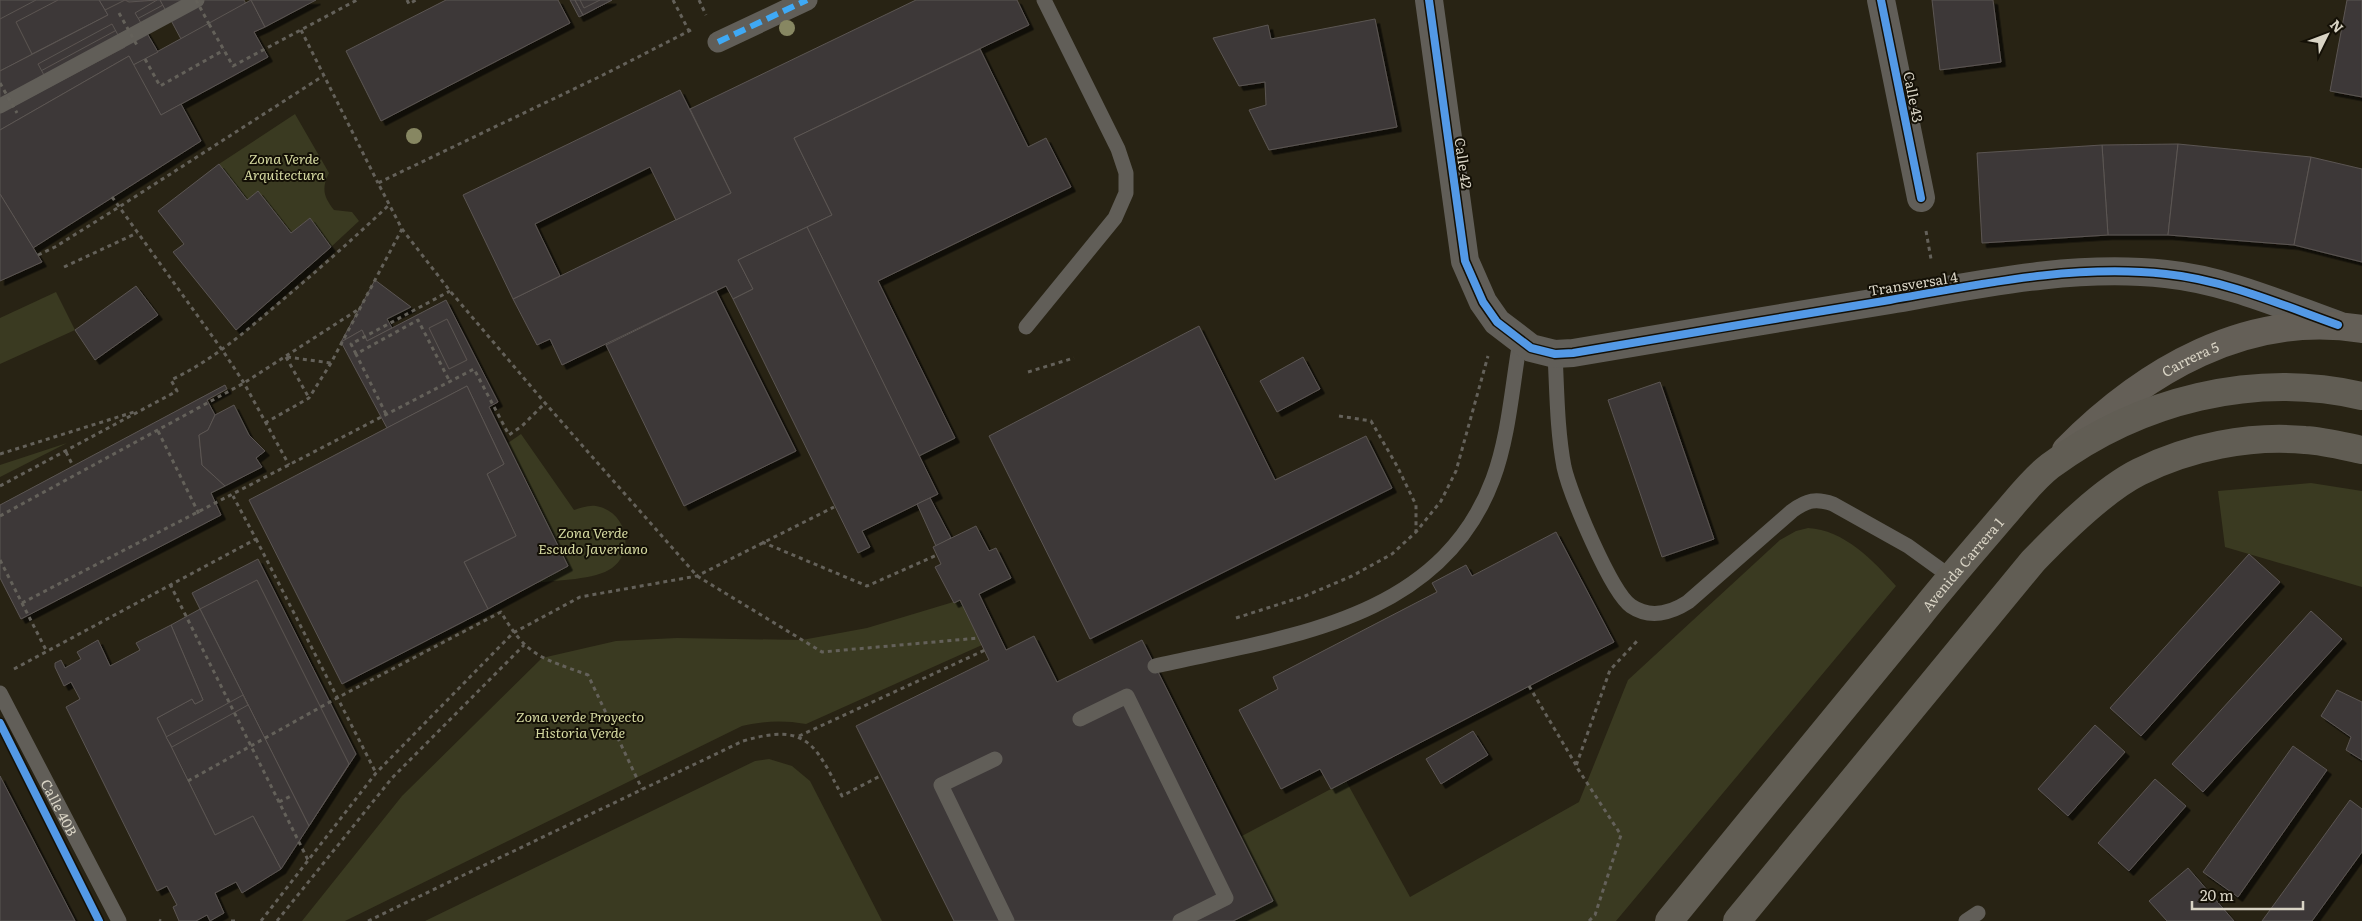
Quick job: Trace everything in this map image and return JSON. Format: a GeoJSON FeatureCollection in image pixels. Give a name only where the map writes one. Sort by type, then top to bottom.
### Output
{"type":"FeatureCollection","features":[{"type":"Feature","properties":{"kind":"main road","name":"Carrera 5"},"geometry":{"type":"LineString","coordinates":[[2049,466],[2092,424],[2127,396],[2154,376],[2184,360],[2239,337],[2267,329],[2298,325],[2350,327]]}},
{"type":"Feature","properties":{"kind":"main road","name":"Avenida Carrera 1"},"geometry":{"type":"LineString","coordinates":[[1669,921],[1951,577],[2049,466],[2106,432],[2164,406],[2205,396],[2243,388],[2290,386],[2334,390],[2362,396]]}},
{"type":"Feature","properties":{"kind":"main road"},"geometry":{"type":"LineString","coordinates":[[1736,921],[2033,561],[2065,528],[2103,498],[2137,473],[2190,451],[2247,440],[2306,440],[2362,450]]}},
{"type":"Feature","properties":{"kind":"street"},"geometry":{"type":"LineString","coordinates":[[718,42],[807,0]]}},
{"type":"Feature","properties":{"kind":"street","name":"Calle 42"},"geometry":{"type":"LineString","coordinates":[[1430,0],[1465,262],[1483,302],[1497,322]]}},
{"type":"Feature","properties":{"kind":"street","name":"Calle 43"},"geometry":{"type":"LineString","coordinates":[[1881,0],[1921,198]]}},
{"type":"Feature","properties":{"kind":"street","name":"Transversal 4"},"geometry":{"type":"LineString","coordinates":[[1497,322],[1531,348],[1555,354],[1573,353],[1936,292],[2050,275],[2112,269],[2168,274],[2222,284],[2350,327]]}},
{"type":"Feature","properties":{"kind":"lane"},"geometry":{"type":"LineString","coordinates":[[0,106],[197,0]]}},
{"type":"Feature","properties":{"kind":"lane"},"geometry":{"type":"LineString","coordinates":[[1026,328],[1115,218],[1126,193],[1126,173],[1118,149],[1044,0]]}},
{"type":"Feature","properties":{"kind":"lane"},"geometry":{"type":"LineString","coordinates":[[1155,666],[1319,629],[1368,609],[1427,574],[1458,542],[1479,510],[1494,478],[1505,433],[1520,341]]}},
{"type":"Feature","properties":{"kind":"lane"},"geometry":{"type":"LineString","coordinates":[[1555,354],[1559,436],[1565,469],[1574,500],[1621,598],[1632,607],[1645,612],[1661,614],[1675,611],[1806,501],[1821,500],[1834,504],[1908,546],[1951,577]]}},
{"type":"Feature","properties":{"kind":"lane","name":"Calle 40B"},"geometry":{"type":"LineString","coordinates":[[0,693],[119,921]]}},
{"type":"Feature","properties":{"kind":"lane"},"geometry":{"type":"LineString","coordinates":[[1080,719],[1128,696],[1226,898],[1180,921]]}},
{"type":"Feature","properties":{"kind":"lane"},"geometry":{"type":"LineString","coordinates":[[995,759],[941,785],[1007,921]]}},
{"type":"Feature","properties":{"kind":"path"},"geometry":{"type":"LineString","coordinates":[[197,0],[233,66],[357,0]]}},
{"type":"Feature","properties":{"kind":"path"},"geometry":{"type":"LineString","coordinates":[[407,0],[408,4],[416,0]]}},
{"type":"Feature","properties":{"kind":"path"},"geometry":{"type":"LineString","coordinates":[[673,0],[689,31]]}},
{"type":"Feature","properties":{"kind":"path"},"geometry":{"type":"LineString","coordinates":[[119,13],[138,47]]}},
{"type":"Feature","properties":{"kind":"path"},"geometry":{"type":"LineString","coordinates":[[378,183],[695,27]]}},
{"type":"Feature","properties":{"kind":"path"},"geometry":{"type":"LineString","coordinates":[[301,30],[402,229],[450,291],[545,403],[697,576],[822,652],[979,638]]}},
{"type":"Feature","properties":{"kind":"path"},"geometry":{"type":"LineString","coordinates":[[38,255],[55,247],[119,208],[323,76]]}},
{"type":"Feature","properties":{"kind":"path"},"geometry":{"type":"LineString","coordinates":[[0,83],[17,113]]}},
{"type":"Feature","properties":{"kind":"path"},"geometry":{"type":"LineString","coordinates":[[112,198],[223,351],[244,383],[289,465]]}},
{"type":"Feature","properties":{"kind":"path"},"geometry":{"type":"LineString","coordinates":[[1921,198],[1936,292]]}},
{"type":"Feature","properties":{"kind":"path"},"geometry":{"type":"LineString","coordinates":[[0,486],[176,391],[171,380],[199,367],[223,351],[338,253],[389,205]]}},
{"type":"Feature","properties":{"kind":"path"},"geometry":{"type":"LineString","coordinates":[[265,423],[309,398],[331,363],[402,229]]}},
{"type":"Feature","properties":{"kind":"path"},"geometry":{"type":"LineString","coordinates":[[64,267],[137,233]]}},
{"type":"Feature","properties":{"kind":"path"},"geometry":{"type":"LineString","coordinates":[[386,414],[351,344],[450,291]]}},
{"type":"Feature","properties":{"kind":"path"},"geometry":{"type":"LineString","coordinates":[[0,516],[244,383],[359,309]]}},
{"type":"Feature","properties":{"kind":"path"},"geometry":{"type":"LineString","coordinates":[[356,354],[418,320],[450,382]]}},
{"type":"Feature","properties":{"kind":"path"},"geometry":{"type":"LineString","coordinates":[[1230,620],[1305,596],[1352,576],[1392,554],[1416,532],[1441,501],[1456,471],[1497,322]]}},
{"type":"Feature","properties":{"kind":"path"},"geometry":{"type":"LineString","coordinates":[[286,357],[331,363]]}},
{"type":"Feature","properties":{"kind":"path"},"geometry":{"type":"LineString","coordinates":[[286,357],[309,398]]}},
{"type":"Feature","properties":{"kind":"path"},"geometry":{"type":"LineString","coordinates":[[1028,372],[1074,358]]}},
{"type":"Feature","properties":{"kind":"path"},"geometry":{"type":"LineString","coordinates":[[22,603],[199,514],[386,414],[474,370],[509,435],[522,426],[545,403]]}},
{"type":"Feature","properties":{"kind":"path"},"geometry":{"type":"LineString","coordinates":[[0,454],[141,409]]}},
{"type":"Feature","properties":{"kind":"path"},"geometry":{"type":"LineString","coordinates":[[1339,416],[1371,421],[1397,466],[1416,505],[1416,532]]}},
{"type":"Feature","properties":{"kind":"path"},"geometry":{"type":"LineString","coordinates":[[158,431],[199,514]]}},
{"type":"Feature","properties":{"kind":"path"},"geometry":{"type":"LineString","coordinates":[[66,452],[73,466]]}},
{"type":"Feature","properties":{"kind":"path"},"geometry":{"type":"LineString","coordinates":[[233,496],[376,773]]}},
{"type":"Feature","properties":{"kind":"path"},"geometry":{"type":"LineString","coordinates":[[261,921],[376,773],[513,633],[580,597],[697,576],[761,542],[834,507]]}},
{"type":"Feature","properties":{"kind":"path"},"geometry":{"type":"LineString","coordinates":[[14,670],[256,539]]}},
{"type":"Feature","properties":{"kind":"path"},"geometry":{"type":"LineString","coordinates":[[761,542],[867,586],[937,555]]}},
{"type":"Feature","properties":{"kind":"path"},"geometry":{"type":"LineString","coordinates":[[0,560],[47,652]]}},
{"type":"Feature","properties":{"kind":"path"},"geometry":{"type":"LineString","coordinates":[[170,584],[308,860]]}},
{"type":"Feature","properties":{"kind":"path"},"geometry":{"type":"LineString","coordinates":[[188,781],[337,698],[501,612],[513,633],[524,646],[542,658],[588,675],[642,789]]}},
{"type":"Feature","properties":{"kind":"path"},"geometry":{"type":"LineString","coordinates":[[1576,766],[1610,670],[1661,614]]}},
{"type":"Feature","properties":{"kind":"path"},"geometry":{"type":"LineString","coordinates":[[277,921],[392,778],[524,646]]}},
{"type":"Feature","properties":{"kind":"path"},"geometry":{"type":"LineString","coordinates":[[798,736],[985,650]]}},
{"type":"Feature","properties":{"kind":"path"},"geometry":{"type":"LineString","coordinates":[[1529,686],[1576,766],[1621,835],[1595,915],[1590,921]]}},
{"type":"Feature","properties":{"kind":"path"},"geometry":{"type":"LineString","coordinates":[[368,921],[743,740],[782,733],[798,736],[811,744],[821,755],[842,796],[880,776]]}},
{"type":"Feature","properties":{"kind":"path"},"geometry":{"type":"LineString","coordinates":[[279,802],[293,795]]}},
{"type":"Feature","properties":{"kind":"path"},"geometry":{"type":"LineString","coordinates":[[230,921],[238,921]]}},
{"type":"Feature","properties":{"kind":"green space","name":"Zona Verde Arquitectura"},"geometry":{"type":"Polygon","coordinates":[[[295,114],[329,173],[324,188],[328,201],[334,210],[352,212],[359,221],[331,247],[310,218],[291,233],[258,192],[247,200],[219,164],[295,114]]]}},
{"type":"Feature","properties":{"kind":"green space"},"geometry":{"type":"Polygon","coordinates":[[[56,292],[75,330],[0,364],[0,318],[56,292]]]}},
{"type":"Feature","properties":{"kind":"green space","name":"Zona Verde Escudo Javeriano"},"geometry":{"type":"Polygon","coordinates":[[[521,434],[574,510],[587,506],[596,506],[606,509],[615,515],[621,523],[624,532],[624,551],[612,568],[596,575],[576,579],[536,583],[568,566],[508,443],[521,434]]]}},
{"type":"Feature","properties":{"kind":"green space"},"geometry":{"type":"Polygon","coordinates":[[[67,443],[0,477],[0,465],[67,443]]]}},
{"type":"Feature","properties":{"kind":"green space"},"geometry":{"type":"Polygon","coordinates":[[[2311,483],[2362,491],[2362,587],[2225,547],[2218,491],[2311,483]]]}},
{"type":"Feature","properties":{"kind":"green space"},"geometry":{"type":"Polygon","coordinates":[[[1808,528],[1834,534],[1846,540],[1878,566],[1896,586],[1616,921],[1233,921],[1272,901],[1240,837],[1346,781],[1410,897],[1579,802],[1628,680],[1780,540],[1796,531],[1808,528]]]}},
{"type":"Feature","properties":{"kind":"green space","name":"Zona verde Proyecto Historia Verde"},"geometry":{"type":"Polygon","coordinates":[[[960,600],[982,645],[806,724],[774,722],[742,726],[345,921],[302,921],[402,796],[542,658],[616,641],[677,638],[802,640],[867,628],[960,600]]]}},
{"type":"Feature","properties":{"kind":"green space"},"geometry":{"type":"Polygon","coordinates":[[[769,759],[792,766],[810,781],[882,921],[425,921],[755,761],[769,759]]]}},
{"type":"Feature","properties":{"kind":"building"},"geometry":{"type":"Polygon","coordinates":[[[0,0],[188,0],[0,101],[0,0]]]}},
{"type":"Feature","properties":{"kind":"building"},"geometry":{"type":"Polygon","coordinates":[[[0,0],[160,0],[163,5],[0,93],[0,0]]]}},
{"type":"Feature","properties":{"kind":"building"},"geometry":{"type":"Polygon","coordinates":[[[36,0],[99,0],[108,15],[0,71],[0,19],[36,0]]]}},
{"type":"Feature","properties":{"kind":"building"},"geometry":{"type":"Polygon","coordinates":[[[58,0],[99,0],[108,15],[32,54],[16,22],[58,0]]]}},
{"type":"Feature","properties":{"kind":"building"},"geometry":{"type":"Polygon","coordinates":[[[125,0],[129,2],[157,0],[135,13],[141,23],[118,35],[112,24],[38,64],[50,86],[0,113],[0,71],[108,15],[105,10],[125,0]]]}},
{"type":"Feature","properties":{"kind":"building"},"geometry":{"type":"Polygon","coordinates":[[[160,0],[244,0],[246,4],[181,39],[160,0]]]}},
{"type":"Feature","properties":{"kind":"building"},"geometry":{"type":"Polygon","coordinates":[[[251,0],[265,27],[254,32],[268,57],[161,115],[133,65],[251,0]]]}},
{"type":"Feature","properties":{"kind":"building"},"geometry":{"type":"Polygon","coordinates":[[[251,0],[316,0],[265,27],[251,0]]]}},
{"type":"Feature","properties":{"kind":"building"},"geometry":{"type":"Polygon","coordinates":[[[446,0],[558,0],[570,23],[381,121],[346,51],[446,0]]]}},
{"type":"Feature","properties":{"kind":"building"},"geometry":{"type":"Polygon","coordinates":[[[570,0],[575,0],[583,15],[579,17],[570,0]]]}},
{"type":"Feature","properties":{"kind":"building"},"geometry":{"type":"Polygon","coordinates":[[[575,0],[612,0],[583,15],[575,0]]]}},
{"type":"Feature","properties":{"kind":"building"},"geometry":{"type":"Polygon","coordinates":[[[575,0],[612,0],[583,15],[575,0]]]}},
{"type":"Feature","properties":{"kind":"building"},"geometry":{"type":"Polygon","coordinates":[[[580,0],[600,0],[584,8],[580,0]]]}},
{"type":"Feature","properties":{"kind":"building"},"geometry":{"type":"Polygon","coordinates":[[[916,0],[1017,0],[1029,25],[794,138],[832,215],[738,260],[753,289],[733,299],[726,286],[562,365],[550,339],[537,345],[513,299],[731,193],[690,109],[916,0]]]}},
{"type":"Feature","properties":{"kind":"building"},"geometry":{"type":"Polygon","coordinates":[[[1932,0],[1993,0],[2001,62],[1940,70],[1932,0]]]}},
{"type":"Feature","properties":{"kind":"building"},"geometry":{"type":"Polygon","coordinates":[[[2347,0],[2362,0],[2362,97],[2330,91],[2347,0]]]}},
{"type":"Feature","properties":{"kind":"building"},"geometry":{"type":"Polygon","coordinates":[[[1375,19],[1397,127],[1269,150],[1249,110],[1266,105],[1265,82],[1239,86],[1213,38],[1268,25],[1271,39],[1375,19]]]}},
{"type":"Feature","properties":{"kind":"building"},"geometry":{"type":"Polygon","coordinates":[[[141,23],[158,52],[133,65],[129,56],[0,130],[0,113],[125,47],[118,35],[141,23]]]}},
{"type":"Feature","properties":{"kind":"building"},"geometry":{"type":"Polygon","coordinates":[[[980,49],[1028,147],[1046,138],[1071,187],[878,281],[955,438],[919,456],[807,227],[832,215],[794,138],[980,49]]]}},
{"type":"Feature","properties":{"kind":"building"},"geometry":{"type":"Polygon","coordinates":[[[129,56],[161,115],[181,104],[201,141],[33,248],[0,194],[0,130],[129,56]]]}},
{"type":"Feature","properties":{"kind":"building"},"geometry":{"type":"Polygon","coordinates":[[[680,90],[731,193],[676,220],[650,167],[535,224],[560,276],[513,299],[463,195],[680,90]]]}},
{"type":"Feature","properties":{"kind":"building"},"geometry":{"type":"Polygon","coordinates":[[[2178,144],[2168,235],[2108,235],[2102,145],[2178,144]]]}},
{"type":"Feature","properties":{"kind":"building"},"geometry":{"type":"Polygon","coordinates":[[[2178,144],[2311,157],[2294,245],[2168,235],[2178,144]]]}},
{"type":"Feature","properties":{"kind":"building"},"geometry":{"type":"Polygon","coordinates":[[[2102,145],[2108,235],[1982,243],[1977,153],[2102,145]]]}},
{"type":"Feature","properties":{"kind":"building"},"geometry":{"type":"Polygon","coordinates":[[[2311,157],[2362,169],[2362,262],[2294,245],[2311,157]]]}},
{"type":"Feature","properties":{"kind":"building"},"geometry":{"type":"Polygon","coordinates":[[[219,164],[247,200],[258,191],[291,233],[310,218],[331,247],[236,330],[173,252],[184,244],[158,211],[219,164]]]}},
{"type":"Feature","properties":{"kind":"building"},"geometry":{"type":"Polygon","coordinates":[[[0,194],[42,262],[0,281],[0,194]]]}},
{"type":"Feature","properties":{"kind":"building"},"geometry":{"type":"Polygon","coordinates":[[[807,227],[938,494],[862,531],[870,547],[858,553],[733,299],[753,289],[738,260],[807,227]]]}},
{"type":"Feature","properties":{"kind":"building"},"geometry":{"type":"Polygon","coordinates":[[[375,280],[411,307],[387,319],[392,328],[367,341],[362,330],[341,342],[375,280]]]}},
{"type":"Feature","properties":{"kind":"building"},"geometry":{"type":"Polygon","coordinates":[[[136,286],[158,315],[95,360],[75,330],[136,286]]]}},
{"type":"Feature","properties":{"kind":"building"},"geometry":{"type":"Polygon","coordinates":[[[716,291],[796,451],[684,506],[606,345],[716,291]]]}},
{"type":"Feature","properties":{"kind":"building"},"geometry":{"type":"Polygon","coordinates":[[[446,300],[498,402],[489,407],[568,566],[488,609],[464,562],[516,536],[487,474],[504,464],[467,386],[387,428],[341,342],[362,330],[367,341],[446,300]]]}},
{"type":"Feature","properties":{"kind":"building"},"geometry":{"type":"Polygon","coordinates":[[[447,319],[467,360],[449,369],[429,328],[447,319]]]}},
{"type":"Feature","properties":{"kind":"building"},"geometry":{"type":"Polygon","coordinates":[[[1199,326],[1275,480],[1366,436],[1392,488],[1090,639],[989,436],[1199,326]]]}},
{"type":"Feature","properties":{"kind":"building"},"geometry":{"type":"Polygon","coordinates":[[[1303,357],[1320,389],[1277,412],[1260,381],[1303,357]]]}},
{"type":"Feature","properties":{"kind":"building"},"geometry":{"type":"Polygon","coordinates":[[[1660,382],[1714,539],[1662,557],[1608,400],[1660,382]]]}},
{"type":"Feature","properties":{"kind":"building"},"geometry":{"type":"Polygon","coordinates":[[[225,385],[227,389],[207,400],[215,415],[208,430],[199,435],[202,465],[225,486],[211,493],[221,515],[21,619],[0,578],[0,505],[225,385]]]}},
{"type":"Feature","properties":{"kind":"building"},"geometry":{"type":"Polygon","coordinates":[[[467,386],[504,464],[487,474],[516,536],[464,562],[488,609],[342,684],[249,500],[467,386]]]}},
{"type":"Feature","properties":{"kind":"building"},"geometry":{"type":"Polygon","coordinates":[[[234,405],[249,435],[265,451],[256,458],[262,467],[225,486],[202,465],[199,435],[208,430],[215,415],[234,405]]]}},
{"type":"Feature","properties":{"kind":"building"},"geometry":{"type":"Polygon","coordinates":[[[930,498],[951,538],[936,546],[917,504],[930,498]]]}},
{"type":"Feature","properties":{"kind":"building"},"geometry":{"type":"Polygon","coordinates":[[[976,526],[989,551],[996,548],[1011,578],[979,594],[1006,650],[1034,636],[1057,682],[1142,640],[1273,901],[1233,921],[954,921],[856,726],[989,660],[960,600],[954,603],[935,567],[941,564],[933,547],[976,526]]]}},
{"type":"Feature","properties":{"kind":"building"},"geometry":{"type":"Polygon","coordinates":[[[1556,532],[1614,642],[1331,789],[1320,769],[1281,789],[1239,710],[1278,689],[1273,677],[1437,592],[1432,583],[1466,565],[1472,576],[1556,532]]]}},
{"type":"Feature","properties":{"kind":"building"},"geometry":{"type":"Polygon","coordinates":[[[2249,554],[2280,582],[2141,736],[2110,708],[2249,554]]]}},
{"type":"Feature","properties":{"kind":"building"},"geometry":{"type":"Polygon","coordinates":[[[258,559],[356,754],[309,826],[192,593],[258,559]]]}},
{"type":"Feature","properties":{"kind":"building"},"geometry":{"type":"Polygon","coordinates":[[[257,580],[349,764],[309,826],[200,609],[257,580]]]}},
{"type":"Feature","properties":{"kind":"building"},"geometry":{"type":"Polygon","coordinates":[[[200,609],[309,826],[281,869],[253,816],[215,835],[157,718],[192,699],[195,704],[203,700],[171,625],[200,609]]]}},
{"type":"Feature","properties":{"kind":"building"},"geometry":{"type":"Polygon","coordinates":[[[2311,611],[2342,639],[2203,792],[2172,764],[2311,611]]]}},
{"type":"Feature","properties":{"kind":"building"},"geometry":{"type":"Polygon","coordinates":[[[171,625],[203,700],[195,704],[192,699],[157,718],[215,835],[253,816],[281,869],[242,893],[236,882],[215,893],[224,913],[210,921],[207,915],[196,921],[179,921],[173,907],[177,905],[167,886],[157,891],[66,707],[80,699],[71,682],[64,686],[55,667],[55,663],[61,660],[65,668],[81,659],[77,652],[98,640],[110,666],[140,650],[136,643],[171,625]]]}},
{"type":"Feature","properties":{"kind":"building"},"geometry":{"type":"Polygon","coordinates":[[[2337,690],[2362,702],[2362,760],[2346,750],[2351,737],[2321,716],[2337,690]]]}},
{"type":"Feature","properties":{"kind":"building"},"geometry":{"type":"Polygon","coordinates":[[[243,695],[248,705],[172,747],[166,737],[243,695]]]}},
{"type":"Feature","properties":{"kind":"building"},"geometry":{"type":"Polygon","coordinates":[[[2095,725],[2125,752],[2068,816],[2038,789],[2095,725]]]}},
{"type":"Feature","properties":{"kind":"building"},"geometry":{"type":"Polygon","coordinates":[[[1473,731],[1488,755],[1441,784],[1426,759],[1473,731]]]}},
{"type":"Feature","properties":{"kind":"building"},"geometry":{"type":"Polygon","coordinates":[[[2293,746],[2327,770],[2238,897],[2203,872],[2293,746]]]}},
{"type":"Feature","properties":{"kind":"building"},"geometry":{"type":"Polygon","coordinates":[[[0,776],[75,921],[0,921],[0,776]]]}},
{"type":"Feature","properties":{"kind":"building"},"geometry":{"type":"Polygon","coordinates":[[[2155,779],[2186,806],[2129,871],[2098,843],[2155,779]]]}},
{"type":"Feature","properties":{"kind":"building"},"geometry":{"type":"Polygon","coordinates":[[[2350,800],[2362,809],[2362,852],[2312,921],[2262,921],[2350,800]]]}},
{"type":"Feature","properties":{"kind":"building"},"geometry":{"type":"Polygon","coordinates":[[[2188,868],[2234,921],[2167,921],[2149,901],[2188,868]]]}},
{"type":"Feature","properties":{"kind":"marked path"},"geometry":{"type":"LineString","coordinates":[[718,42],[807,0]]}},
{"type":"Feature","properties":{"kind":"cycle path"},"geometry":{"type":"LineString","coordinates":[[1429,0],[1465,261],[1483,302],[1497,322],[1531,348],[1555,354],[1573,353],[1993,282],[2028,277],[2097,272],[2131,272],[2188,277],[2253,294],[2338,325]]}},
{"type":"Feature","properties":{"kind":"cycle path"},"geometry":{"type":"LineString","coordinates":[[1881,0],[1921,198]]}},
{"type":"Feature","properties":{"kind":"cycle path"},"geometry":{"type":"LineString","coordinates":[[0,723],[99,921]]}}]}
